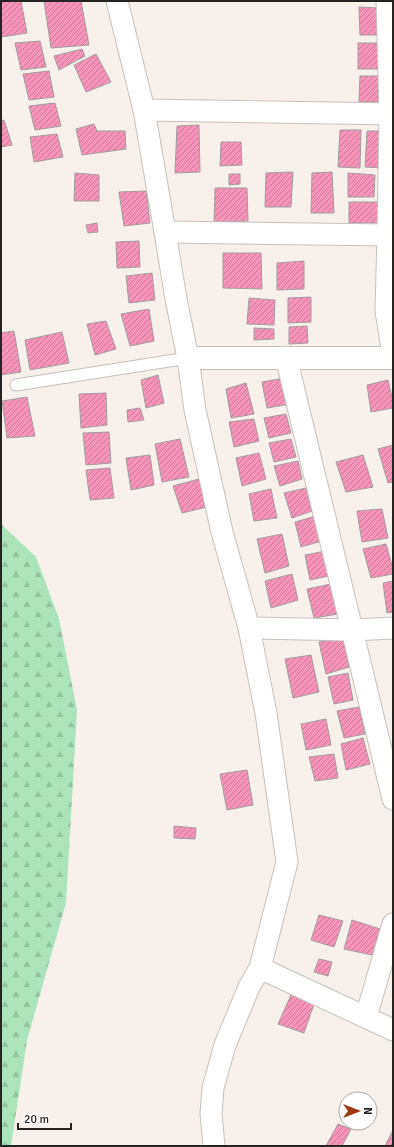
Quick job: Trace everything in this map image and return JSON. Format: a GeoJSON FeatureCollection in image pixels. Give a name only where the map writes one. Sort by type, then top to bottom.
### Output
{"type":"FeatureCollection","features":[{"type":"Feature","properties":{"kind":"street"},"geometry":{"type":"LineString","coordinates":[[117,1],[144,110],[166,232],[176,299],[188,358],[195,410],[219,517],[249,628],[266,713],[287,862],[260,968],[224,1045],[213,1088],[211,1114],[214,1146]]}},
{"type":"Feature","properties":{"kind":"street"},"geometry":{"type":"LineString","coordinates":[[388,1],[391,114],[386,311],[393,354]]}},
{"type":"Feature","properties":{"kind":"street"},"geometry":{"type":"LineString","coordinates":[[144,110],[391,114]]}},
{"type":"Feature","properties":{"kind":"street"},"geometry":{"type":"LineString","coordinates":[[166,232],[388,235]]}},
{"type":"Feature","properties":{"kind":"street"},"geometry":{"type":"LineString","coordinates":[[286,357],[393,799]]}},
{"type":"Feature","properties":{"kind":"street"},"geometry":{"type":"LineString","coordinates":[[188,358],[393,358]]}},
{"type":"Feature","properties":{"kind":"street"},"geometry":{"type":"LineString","coordinates":[[249,628],[352,630],[393,628]]}},
{"type":"Feature","properties":{"kind":"street"},"geometry":{"type":"LineString","coordinates":[[366,1017],[391,937]]}},
{"type":"Feature","properties":{"kind":"street"},"geometry":{"type":"LineString","coordinates":[[260,968],[393,1030]]}},
{"type":"Feature","properties":{"kind":"lane"},"geometry":{"type":"LineString","coordinates":[[16,385],[188,358]]}},
{"type":"Feature","properties":{"kind":"green space"},"geometry":{"type":"Polygon","coordinates":[[[1,524],[36,557],[59,619],[77,710],[66,903],[27,1040],[11,1146],[1,1146],[1,524]]]}},
{"type":"Feature","properties":{"kind":"building"},"geometry":{"type":"Polygon","coordinates":[[[1,1],[21,1],[27,33],[1,37],[1,1]]]}},
{"type":"Feature","properties":{"kind":"building"},"geometry":{"type":"Polygon","coordinates":[[[44,1],[81,1],[89,45],[51,48],[44,1]]]}},
{"type":"Feature","properties":{"kind":"building"},"geometry":{"type":"Polygon","coordinates":[[[359,7],[380,8],[381,35],[360,35],[359,7]]]}},
{"type":"Feature","properties":{"kind":"building"},"geometry":{"type":"Polygon","coordinates":[[[40,41],[46,67],[21,70],[15,43],[40,41]]]}},
{"type":"Feature","properties":{"kind":"building"},"geometry":{"type":"Polygon","coordinates":[[[358,43],[380,43],[380,69],[358,69],[358,43]]]}},
{"type":"Feature","properties":{"kind":"building"},"geometry":{"type":"Polygon","coordinates":[[[82,49],[85,56],[59,70],[54,56],[82,49]]]}},
{"type":"Feature","properties":{"kind":"building"},"geometry":{"type":"Polygon","coordinates":[[[96,54],[111,82],[86,92],[74,65],[96,54]]]}},
{"type":"Feature","properties":{"kind":"building"},"geometry":{"type":"Polygon","coordinates":[[[49,71],[54,97],[29,100],[23,74],[49,71]]]}},
{"type":"Feature","properties":{"kind":"building"},"geometry":{"type":"Polygon","coordinates":[[[360,76],[380,76],[381,102],[359,102],[360,76]]]}},
{"type":"Feature","properties":{"kind":"building"},"geometry":{"type":"Polygon","coordinates":[[[55,103],[61,126],[35,130],[29,106],[55,103]]]}},
{"type":"Feature","properties":{"kind":"building"},"geometry":{"type":"Polygon","coordinates":[[[4,120],[12,145],[1,147],[1,121],[4,120]]]}},
{"type":"Feature","properties":{"kind":"building"},"geometry":{"type":"Polygon","coordinates":[[[94,124],[97,131],[125,131],[126,149],[82,155],[76,129],[94,124]]]}},
{"type":"Feature","properties":{"kind":"building"},"geometry":{"type":"Polygon","coordinates":[[[199,125],[200,172],[175,173],[177,126],[199,125]]]}},
{"type":"Feature","properties":{"kind":"building"},"geometry":{"type":"Polygon","coordinates":[[[340,130],[361,130],[360,168],[338,167],[340,130]]]}},
{"type":"Feature","properties":{"kind":"building"},"geometry":{"type":"Polygon","coordinates":[[[367,131],[385,131],[383,168],[365,167],[367,131]]]}},
{"type":"Feature","properties":{"kind":"building"},"geometry":{"type":"Polygon","coordinates":[[[57,134],[63,157],[34,162],[30,137],[57,134]]]}},
{"type":"Feature","properties":{"kind":"building"},"geometry":{"type":"Polygon","coordinates":[[[221,142],[241,142],[242,165],[220,166],[221,142]]]}},
{"type":"Feature","properties":{"kind":"building"},"geometry":{"type":"Polygon","coordinates":[[[293,172],[291,207],[265,207],[266,173],[293,172]]]}},
{"type":"Feature","properties":{"kind":"building"},"geometry":{"type":"Polygon","coordinates":[[[332,172],[334,213],[311,213],[312,173],[332,172]]]}},
{"type":"Feature","properties":{"kind":"building"},"geometry":{"type":"Polygon","coordinates":[[[75,173],[99,175],[99,201],[74,201],[75,173]]]}},
{"type":"Feature","properties":{"kind":"building"},"geometry":{"type":"Polygon","coordinates":[[[348,173],[375,175],[374,197],[348,197],[348,173]]]}},
{"type":"Feature","properties":{"kind":"building"},"geometry":{"type":"Polygon","coordinates":[[[229,174],[240,174],[240,184],[229,185],[229,174]]]}},
{"type":"Feature","properties":{"kind":"building"},"geometry":{"type":"Polygon","coordinates":[[[215,188],[247,188],[248,221],[214,222],[215,188]]]}},
{"type":"Feature","properties":{"kind":"building"},"geometry":{"type":"Polygon","coordinates":[[[146,191],[150,223],[124,226],[119,192],[146,191]]]}},
{"type":"Feature","properties":{"kind":"building"},"geometry":{"type":"Polygon","coordinates":[[[349,202],[378,202],[378,223],[349,223],[349,202]]]}},
{"type":"Feature","properties":{"kind":"building"},"geometry":{"type":"Polygon","coordinates":[[[97,223],[98,232],[88,233],[86,225],[97,223]]]}},
{"type":"Feature","properties":{"kind":"building"},"geometry":{"type":"Polygon","coordinates":[[[139,241],[140,267],[117,268],[116,242],[139,241]]]}},
{"type":"Feature","properties":{"kind":"building"},"geometry":{"type":"Polygon","coordinates":[[[223,253],[261,253],[262,289],[223,288],[223,253]]]}},
{"type":"Feature","properties":{"kind":"building"},"geometry":{"type":"Polygon","coordinates":[[[304,261],[304,289],[277,290],[277,263],[304,261]]]}},
{"type":"Feature","properties":{"kind":"building"},"geometry":{"type":"Polygon","coordinates":[[[152,273],[155,300],[129,303],[126,276],[152,273]]]}},
{"type":"Feature","properties":{"kind":"building"},"geometry":{"type":"Polygon","coordinates":[[[311,297],[311,322],[288,323],[288,298],[311,297]]]}},
{"type":"Feature","properties":{"kind":"building"},"geometry":{"type":"Polygon","coordinates":[[[249,298],[275,300],[274,325],[247,324],[249,298]]]}},
{"type":"Feature","properties":{"kind":"building"},"geometry":{"type":"Polygon","coordinates":[[[149,309],[154,341],[130,346],[121,314],[149,309]]]}},
{"type":"Feature","properties":{"kind":"building"},"geometry":{"type":"Polygon","coordinates":[[[106,321],[116,349],[95,355],[87,324],[106,321]]]}},
{"type":"Feature","properties":{"kind":"building"},"geometry":{"type":"Polygon","coordinates":[[[307,326],[308,343],[289,344],[289,327],[307,326]]]}},
{"type":"Feature","properties":{"kind":"building"},"geometry":{"type":"Polygon","coordinates":[[[254,328],[274,329],[274,339],[254,340],[254,328]]]}},
{"type":"Feature","properties":{"kind":"building"},"geometry":{"type":"Polygon","coordinates":[[[14,331],[21,372],[1,375],[1,333],[14,331]]]}},
{"type":"Feature","properties":{"kind":"building"},"geometry":{"type":"Polygon","coordinates":[[[62,332],[69,363],[30,370],[25,340],[62,332]]]}},
{"type":"Feature","properties":{"kind":"building"},"geometry":{"type":"Polygon","coordinates":[[[158,375],[164,403],[146,408],[141,380],[158,375]]]}},
{"type":"Feature","properties":{"kind":"building"},"geometry":{"type":"Polygon","coordinates":[[[284,378],[290,404],[267,408],[262,382],[284,378]]]}},
{"type":"Feature","properties":{"kind":"building"},"geometry":{"type":"Polygon","coordinates":[[[388,380],[393,401],[393,408],[371,412],[367,385],[388,380]]]}},
{"type":"Feature","properties":{"kind":"building"},"geometry":{"type":"Polygon","coordinates":[[[246,383],[254,414],[231,418],[226,389],[246,383]]]}},
{"type":"Feature","properties":{"kind":"building"},"geometry":{"type":"Polygon","coordinates":[[[106,393],[107,425],[81,428],[79,394],[106,393]]]}},
{"type":"Feature","properties":{"kind":"building"},"geometry":{"type":"Polygon","coordinates":[[[27,397],[35,436],[7,438],[2,401],[27,397]]]}},
{"type":"Feature","properties":{"kind":"building"},"geometry":{"type":"Polygon","coordinates":[[[140,408],[144,420],[128,422],[127,410],[140,408]]]}},
{"type":"Feature","properties":{"kind":"building"},"geometry":{"type":"Polygon","coordinates":[[[286,414],[291,433],[269,438],[264,418],[286,414]]]}},
{"type":"Feature","properties":{"kind":"building"},"geometry":{"type":"Polygon","coordinates":[[[254,419],[259,441],[234,447],[229,422],[254,419]]]}},
{"type":"Feature","properties":{"kind":"building"},"geometry":{"type":"Polygon","coordinates":[[[109,432],[111,463],[86,465],[83,433],[109,432]]]}},
{"type":"Feature","properties":{"kind":"building"},"geometry":{"type":"Polygon","coordinates":[[[180,439],[189,477],[162,482],[155,444],[180,439]]]}},
{"type":"Feature","properties":{"kind":"building"},"geometry":{"type":"Polygon","coordinates":[[[291,439],[296,457],[274,462],[269,443],[291,439]]]}},
{"type":"Feature","properties":{"kind":"building"},"geometry":{"type":"Polygon","coordinates":[[[393,445],[393,482],[388,483],[378,449],[393,445]]]}},
{"type":"Feature","properties":{"kind":"building"},"geometry":{"type":"Polygon","coordinates":[[[259,453],[266,479],[242,486],[236,458],[259,453]]]}},
{"type":"Feature","properties":{"kind":"building"},"geometry":{"type":"Polygon","coordinates":[[[150,455],[154,485],[131,490],[126,458],[150,455]]]}},
{"type":"Feature","properties":{"kind":"building"},"geometry":{"type":"Polygon","coordinates":[[[363,455],[373,487],[346,492],[336,462],[363,455]]]}},
{"type":"Feature","properties":{"kind":"building"},"geometry":{"type":"Polygon","coordinates":[[[298,461],[302,479],[280,486],[274,466],[298,461]]]}},
{"type":"Feature","properties":{"kind":"building"},"geometry":{"type":"Polygon","coordinates":[[[110,468],[114,498],[90,500],[86,470],[110,468]]]}},
{"type":"Feature","properties":{"kind":"building"},"geometry":{"type":"Polygon","coordinates":[[[199,479],[207,507],[182,513],[173,486],[199,479]]]}},
{"type":"Feature","properties":{"kind":"building"},"geometry":{"type":"Polygon","coordinates":[[[306,488],[312,511],[292,518],[284,493],[306,488]]]}},
{"type":"Feature","properties":{"kind":"building"},"geometry":{"type":"Polygon","coordinates":[[[271,489],[277,518],[254,521],[249,494],[271,489]]]}},
{"type":"Feature","properties":{"kind":"building"},"geometry":{"type":"Polygon","coordinates":[[[382,509],[388,538],[362,542],[357,511],[382,509]]]}},
{"type":"Feature","properties":{"kind":"building"},"geometry":{"type":"Polygon","coordinates":[[[316,516],[322,541],[301,547],[295,522],[316,516]]]}},
{"type":"Feature","properties":{"kind":"building"},"geometry":{"type":"Polygon","coordinates":[[[282,534],[289,566],[265,573],[257,539],[282,534]]]}},
{"type":"Feature","properties":{"kind":"building"},"geometry":{"type":"Polygon","coordinates":[[[386,544],[393,574],[371,578],[363,549],[386,544]]]}},
{"type":"Feature","properties":{"kind":"building"},"geometry":{"type":"Polygon","coordinates":[[[326,551],[333,575],[310,580],[305,555],[326,551]]]}},
{"type":"Feature","properties":{"kind":"building"},"geometry":{"type":"Polygon","coordinates":[[[292,574],[298,600],[271,608],[265,581],[292,574]]]}},
{"type":"Feature","properties":{"kind":"building"},"geometry":{"type":"Polygon","coordinates":[[[393,581],[393,612],[387,613],[383,583],[393,581]]]}},
{"type":"Feature","properties":{"kind":"building"},"geometry":{"type":"Polygon","coordinates":[[[331,584],[338,614],[314,618],[307,589],[331,584]]]}},
{"type":"Feature","properties":{"kind":"building"},"geometry":{"type":"Polygon","coordinates":[[[343,638],[349,667],[326,674],[319,642],[343,638]]]}},
{"type":"Feature","properties":{"kind":"building"},"geometry":{"type":"Polygon","coordinates":[[[311,655],[319,692],[293,698],[285,659],[311,655]]]}},
{"type":"Feature","properties":{"kind":"building"},"geometry":{"type":"Polygon","coordinates":[[[348,673],[353,700],[334,704],[328,677],[348,673]]]}},
{"type":"Feature","properties":{"kind":"building"},"geometry":{"type":"Polygon","coordinates":[[[359,707],[365,734],[344,738],[337,711],[359,707]]]}},
{"type":"Feature","properties":{"kind":"building"},"geometry":{"type":"Polygon","coordinates":[[[326,719],[331,745],[306,750],[301,724],[326,719]]]}},
{"type":"Feature","properties":{"kind":"building"},"geometry":{"type":"Polygon","coordinates":[[[363,738],[370,764],[346,770],[341,744],[363,738]]]}},
{"type":"Feature","properties":{"kind":"building"},"geometry":{"type":"Polygon","coordinates":[[[334,754],[338,778],[315,781],[309,757],[334,754]]]}},
{"type":"Feature","properties":{"kind":"building"},"geometry":{"type":"Polygon","coordinates":[[[247,770],[253,805],[227,810],[220,774],[247,770]]]}},
{"type":"Feature","properties":{"kind":"building"},"geometry":{"type":"Polygon","coordinates":[[[174,826],[196,828],[195,839],[174,838],[174,826]]]}},
{"type":"Feature","properties":{"kind":"building"},"geometry":{"type":"Polygon","coordinates":[[[319,915],[343,921],[334,947],[311,940],[319,915]]]}},
{"type":"Feature","properties":{"kind":"building"},"geometry":{"type":"Polygon","coordinates":[[[352,920],[380,929],[372,955],[344,949],[352,920]]]}},
{"type":"Feature","properties":{"kind":"building"},"geometry":{"type":"Polygon","coordinates":[[[319,959],[332,962],[328,976],[314,972],[319,959]]]}},
{"type":"Feature","properties":{"kind":"building"},"geometry":{"type":"Polygon","coordinates":[[[291,995],[314,1004],[304,1033],[278,1024],[291,995]]]}},
{"type":"Feature","properties":{"kind":"building"},"geometry":{"type":"Polygon","coordinates":[[[338,1124],[338,1131],[350,1131],[342,1146],[326,1146],[338,1124]]]}},
{"type":"Feature","properties":{"kind":"building"},"geometry":{"type":"Polygon","coordinates":[[[393,1130],[393,1146],[385,1146],[393,1130]]]}}]}
